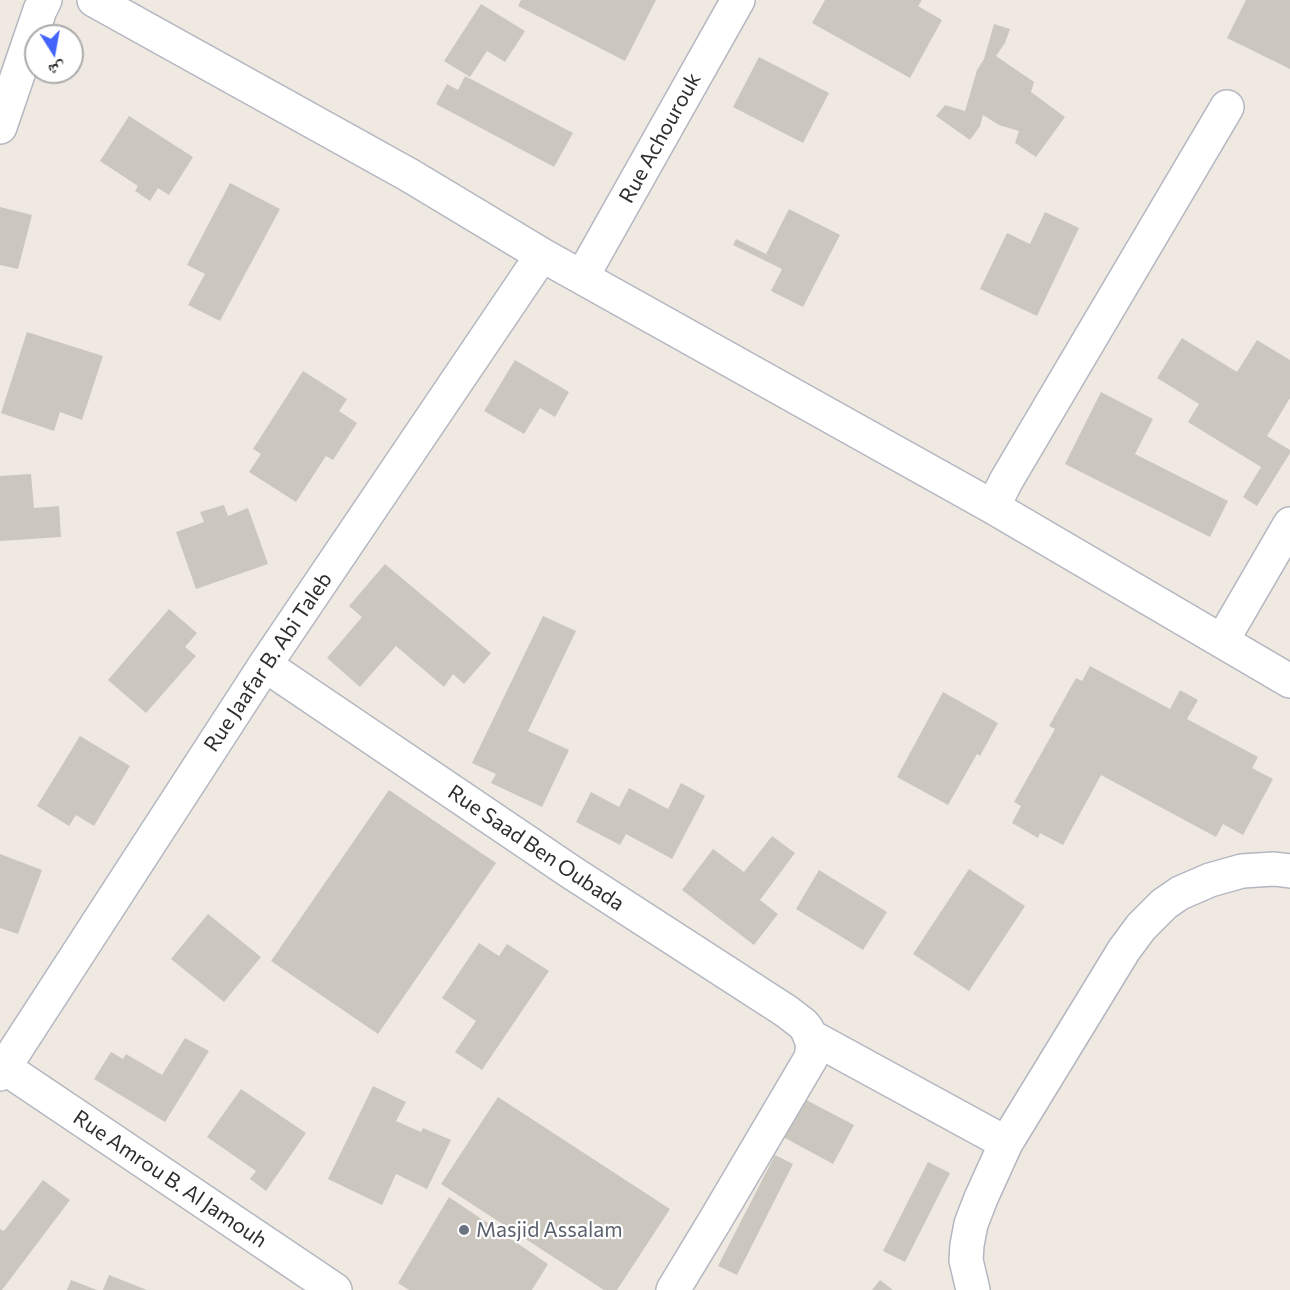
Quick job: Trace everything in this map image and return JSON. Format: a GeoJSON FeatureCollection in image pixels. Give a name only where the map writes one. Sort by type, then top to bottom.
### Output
{"type":"FeatureCollection","features":[{"type":"Feature","properties":{"kind":"street"},"geometry":{"type":"LineString","coordinates":[[0,127],[45,0]]}},
{"type":"Feature","properties":{"kind":"street"},"geometry":{"type":"LineString","coordinates":[[94,0],[409,175],[542,255],[993,507],[1290,681]]}},
{"type":"Feature","properties":{"kind":"street","name":"Rue Achourouk"},"geometry":{"type":"LineString","coordinates":[[582,277],[738,0]]}},
{"type":"Feature","properties":{"kind":"street"},"geometry":{"type":"LineString","coordinates":[[993,507],[1006,481],[1227,107]]}},
{"type":"Feature","properties":{"kind":"street","name":"Rue Jaafar B. Abi Taleb"},"geometry":{"type":"LineString","coordinates":[[2,1071],[265,665],[542,255]]}},
{"type":"Feature","properties":{"kind":"street"},"geometry":{"type":"LineString","coordinates":[[1222,641],[1290,524]]}},
{"type":"Feature","properties":{"kind":"street","name":"Rue Saad Ben Oubada"},"geometry":{"type":"LineString","coordinates":[[265,665],[571,872],[795,1017],[809,1033],[1006,1143]]}},
{"type":"Feature","properties":{"kind":"street"},"geometry":{"type":"LineString","coordinates":[[973,1290],[966,1260],[967,1245],[971,1224],[981,1198],[1006,1143],[1125,950],[1152,915],[1180,893],[1210,880],[1242,871],[1274,869],[1290,871]]}},
{"type":"Feature","properties":{"kind":"street"},"geometry":{"type":"LineString","coordinates":[[673,1290],[811,1058],[813,1047],[809,1033]]}},
{"type":"Feature","properties":{"kind":"street","name":"Rue Amrou B. Al Jamouh"},"geometry":{"type":"LineString","coordinates":[[2,1071],[335,1290]]}},
{"type":"Feature","properties":{"kind":"building"},"geometry":{"type":"Polygon","coordinates":[[[521,0],[656,0],[625,61],[518,6],[521,0]]]}},
{"type":"Feature","properties":{"kind":"building"},"geometry":{"type":"Polygon","coordinates":[[[825,0],[922,0],[918,6],[942,20],[910,78],[812,23],[825,0]]]}},
{"type":"Feature","properties":{"kind":"building"},"geometry":{"type":"Polygon","coordinates":[[[1246,0],[1290,0],[1290,69],[1227,38],[1246,0]]]}},
{"type":"Feature","properties":{"kind":"building"},"geometry":{"type":"Polygon","coordinates":[[[481,4],[525,31],[505,62],[487,51],[470,77],[444,61],[481,4]]]}},
{"type":"Feature","properties":{"kind":"building"},"geometry":{"type":"Polygon","coordinates":[[[994,24],[1010,29],[1005,43],[996,56],[1034,82],[1031,92],[1065,117],[1036,157],[1015,143],[1019,131],[999,125],[983,115],[980,126],[970,140],[936,116],[945,105],[965,111],[994,24]]]}},
{"type":"Feature","properties":{"kind":"building"},"geometry":{"type":"Polygon","coordinates":[[[759,57],[829,93],[803,143],[733,107],[759,57]]]}},
{"type":"Feature","properties":{"kind":"building"},"geometry":{"type":"Polygon","coordinates":[[[465,76],[573,133],[554,167],[436,104],[447,84],[458,90],[465,76]]]}},
{"type":"Feature","properties":{"kind":"building"},"geometry":{"type":"Polygon","coordinates":[[[129,116],[193,157],[169,195],[158,188],[150,201],[135,191],[138,186],[100,161],[129,116]]]}},
{"type":"Feature","properties":{"kind":"building"},"geometry":{"type":"Polygon","coordinates":[[[230,183],[280,209],[220,321],[188,305],[205,274],[187,265],[230,183]]]}},
{"type":"Feature","properties":{"kind":"building"},"geometry":{"type":"Polygon","coordinates":[[[0,207],[32,215],[18,269],[0,265],[0,207]]]}},
{"type":"Feature","properties":{"kind":"building"},"geometry":{"type":"Polygon","coordinates":[[[789,209],[840,235],[803,307],[771,291],[782,269],[733,245],[736,239],[766,254],[789,209]]]}},
{"type":"Feature","properties":{"kind":"building"},"geometry":{"type":"Polygon","coordinates":[[[1045,212],[1079,228],[1037,316],[980,289],[1007,233],[1030,244],[1045,212]]]}},
{"type":"Feature","properties":{"kind":"building"},"geometry":{"type":"Polygon","coordinates":[[[27,332],[103,356],[82,420],[60,412],[54,431],[1,413],[27,332]]]}},
{"type":"Feature","properties":{"kind":"building"},"geometry":{"type":"Polygon","coordinates":[[[1182,338],[1237,372],[1257,340],[1290,360],[1290,398],[1267,436],[1290,450],[1290,453],[1257,506],[1243,497],[1261,467],[1188,422],[1199,404],[1157,378],[1182,338]]]}},
{"type":"Feature","properties":{"kind":"building"},"geometry":{"type":"Polygon","coordinates":[[[515,360],[569,392],[555,417],[540,408],[524,434],[484,411],[515,360]]]}},
{"type":"Feature","properties":{"kind":"building"},"geometry":{"type":"Polygon","coordinates":[[[303,371],[347,399],[339,411],[357,423],[333,460],[326,456],[296,502],[249,472],[261,454],[253,449],[303,371]]]}},
{"type":"Feature","properties":{"kind":"building"},"geometry":{"type":"Polygon","coordinates":[[[1101,392],[1153,419],[1135,454],[1228,501],[1210,537],[1065,464],[1101,392]]]}},
{"type":"Feature","properties":{"kind":"building"},"geometry":{"type":"Polygon","coordinates":[[[31,474],[34,508],[59,506],[61,537],[0,541],[0,476],[31,474]]]}},
{"type":"Feature","properties":{"kind":"building"},"geometry":{"type":"Polygon","coordinates":[[[224,505],[228,516],[248,508],[268,564],[196,589],[176,532],[204,522],[200,512],[224,505]]]}},
{"type":"Feature","properties":{"kind":"building"},"geometry":{"type":"Polygon","coordinates":[[[385,564],[491,653],[464,684],[453,674],[444,687],[396,646],[360,687],[327,658],[362,617],[349,606],[385,564]]]}},
{"type":"Feature","properties":{"kind":"building"},"geometry":{"type":"Polygon","coordinates":[[[169,609],[197,633],[185,647],[196,656],[146,713],[108,680],[169,609]]]}},
{"type":"Feature","properties":{"kind":"building"},"geometry":{"type":"Polygon","coordinates":[[[543,616],[576,631],[528,731],[569,750],[542,807],[491,783],[496,774],[472,763],[543,616]]]}},
{"type":"Feature","properties":{"kind":"building"},"geometry":{"type":"Polygon","coordinates":[[[1090,666],[1170,709],[1180,690],[1198,700],[1187,719],[1258,757],[1252,768],[1273,779],[1243,835],[1223,824],[1216,837],[1101,775],[1063,845],[1040,833],[1038,838],[1012,823],[1021,806],[1014,802],[1055,729],[1049,726],[1076,678],[1082,681],[1090,666]]]}},
{"type":"Feature","properties":{"kind":"building"},"geometry":{"type":"Polygon","coordinates":[[[943,692],[998,723],[980,756],[977,754],[948,805],[897,777],[943,692]]]}},
{"type":"Feature","properties":{"kind":"building"},"geometry":{"type":"Polygon","coordinates":[[[80,736],[130,766],[94,826],[76,815],[69,826],[37,806],[80,736]]]}},
{"type":"Feature","properties":{"kind":"building"},"geometry":{"type":"Polygon","coordinates":[[[681,783],[705,796],[672,859],[626,834],[620,845],[576,822],[591,792],[619,807],[629,788],[668,809],[681,783]]]}},
{"type":"Feature","properties":{"kind":"building"},"geometry":{"type":"Polygon","coordinates":[[[389,790],[496,863],[378,1034],[271,961],[389,790]]]}},
{"type":"Feature","properties":{"kind":"building"},"geometry":{"type":"Polygon","coordinates":[[[772,836],[795,853],[760,900],[778,914],[754,945],[682,890],[713,849],[744,872],[772,836]]]}},
{"type":"Feature","properties":{"kind":"building"},"geometry":{"type":"Polygon","coordinates":[[[0,854],[42,870],[18,934],[0,928],[0,854]]]}},
{"type":"Feature","properties":{"kind":"building"},"geometry":{"type":"Polygon","coordinates":[[[969,869],[1025,906],[969,991],[913,954],[969,869]]]}},
{"type":"Feature","properties":{"kind":"building"},"geometry":{"type":"Polygon","coordinates":[[[819,870],[887,912],[863,950],[796,909],[819,870]]]}},
{"type":"Feature","properties":{"kind":"building"},"geometry":{"type":"Polygon","coordinates":[[[208,914],[261,957],[224,1002],[171,959],[208,914]]]}},
{"type":"Feature","properties":{"kind":"building"},"geometry":{"type":"Polygon","coordinates":[[[479,943],[499,956],[507,944],[549,971],[482,1070],[455,1052],[476,1021],[442,998],[479,943]]]}},
{"type":"Feature","properties":{"kind":"building"},"geometry":{"type":"Polygon","coordinates":[[[185,1038],[209,1051],[165,1122],[94,1079],[111,1052],[123,1059],[126,1054],[162,1075],[185,1038]]]}},
{"type":"Feature","properties":{"kind":"building"},"geometry":{"type":"Polygon","coordinates":[[[373,1086],[406,1102],[396,1121],[421,1132],[423,1128],[451,1140],[427,1189],[396,1174],[382,1205],[328,1179],[373,1086]]]}},
{"type":"Feature","properties":{"kind":"building"},"geometry":{"type":"Polygon","coordinates":[[[241,1089],[306,1133],[266,1191],[250,1179],[256,1171],[207,1137],[241,1089]]]}},
{"type":"Feature","properties":{"kind":"building"},"geometry":{"type":"Polygon","coordinates":[[[795,1094],[854,1125],[833,1164],[774,1132],[795,1094]]]}},
{"type":"Feature","properties":{"kind":"building"},"geometry":{"type":"Polygon","coordinates":[[[498,1097],[670,1209],[617,1290],[604,1290],[441,1184],[498,1097]]]}},
{"type":"Feature","properties":{"kind":"building"},"geometry":{"type":"Polygon","coordinates":[[[775,1155],[793,1164],[737,1275],[718,1266],[775,1155]]]}},
{"type":"Feature","properties":{"kind":"building"},"geometry":{"type":"Polygon","coordinates":[[[928,1162],[950,1173],[905,1262],[883,1251],[928,1162]]]}},
{"type":"Feature","properties":{"kind":"building"},"geometry":{"type":"Polygon","coordinates":[[[43,1180],[70,1200],[0,1290],[0,1229],[4,1231],[43,1180]]]}},
{"type":"Feature","properties":{"kind":"building","name":"Masjid Assalam"},"geometry":{"type":"Polygon","coordinates":[[[449,1197],[548,1264],[532,1290],[409,1290],[398,1283],[449,1197]]]}},
{"type":"Feature","properties":{"kind":"building"},"geometry":{"type":"Polygon","coordinates":[[[109,1275],[147,1290],[103,1290],[109,1275]]]}},
{"type":"Feature","properties":{"kind":"building"},"geometry":{"type":"Polygon","coordinates":[[[71,1280],[97,1290],[67,1290],[71,1280]]]}},
{"type":"Feature","properties":{"kind":"building"},"geometry":{"type":"Polygon","coordinates":[[[880,1280],[893,1290],[872,1290],[880,1280]]]}},
{"type":"Feature","properties":{"kind":"place","name":"Masjid Assalam"},"geometry":{"type":"Point","coordinates":[464,1230]}}]}
